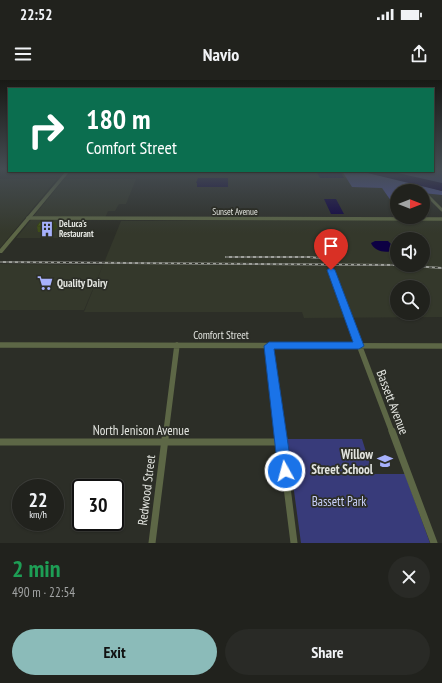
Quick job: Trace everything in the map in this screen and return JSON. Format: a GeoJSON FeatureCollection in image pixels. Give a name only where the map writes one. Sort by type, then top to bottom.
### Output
{"type":"FeatureCollection","features":[{"type":"Feature","properties":{"kind":"street"},"geometry":{"type":"LineString","coordinates":[[0,252],[52,190]]}},
{"type":"Feature","properties":{"kind":"street"},"geometry":{"type":"LineString","coordinates":[[430,198],[442,210]]}},
{"type":"Feature","properties":{"kind":"street","name":"Sunset Avenue"},"geometry":{"type":"LineString","coordinates":[[28,218],[442,219]]}},
{"type":"Feature","properties":{"kind":"street","name":"Bassett Avenue"},"geometry":{"type":"LineString","coordinates":[[331,270],[434,543]]}},
{"type":"Feature","properties":{"kind":"street","name":"Comfort Street"},"geometry":{"type":"LineString","coordinates":[[0,345],[442,346]]}},
{"type":"Feature","properties":{"kind":"street","name":"Redwood Street"},"geometry":{"type":"LineString","coordinates":[[152,543],[177,345]]}},
{"type":"Feature","properties":{"kind":"street"},"geometry":{"type":"LineString","coordinates":[[269,346],[294,543]]}},
{"type":"Feature","properties":{"kind":"street","name":"North Jenison Avenue"},"geometry":{"type":"LineString","coordinates":[[0,442],[281,442]]}},
{"type":"Feature","properties":{"kind":"shaded area"},"geometry":{"type":"Polygon","coordinates":[[[0,190],[48,190],[0,248],[0,190]]]}},
{"type":"Feature","properties":{"kind":"shaded area"},"geometry":{"type":"Polygon","coordinates":[[[55,190],[132,190],[126,204],[119,204],[115,211],[108,211],[105,218],[33,217],[55,190]]]}},
{"type":"Feature","properties":{"kind":"shaded area"},"geometry":{"type":"Polygon","coordinates":[[[383,190],[390,190],[390,199],[383,190]]]}},
{"type":"Feature","properties":{"kind":"shaded area"},"geometry":{"type":"Polygon","coordinates":[[[430,190],[442,191],[442,195],[430,194],[430,190]]]}},
{"type":"Feature","properties":{"kind":"shaded area"},"geometry":{"type":"Polygon","coordinates":[[[324,199],[336,199],[344,214],[331,214],[324,199]]]}},
{"type":"Feature","properties":{"kind":"shaded area"},"geometry":{"type":"Polygon","coordinates":[[[31,220],[83,220],[72,238],[16,238],[31,220]]]}},
{"type":"Feature","properties":{"kind":"shaded area"},"geometry":{"type":"Polygon","coordinates":[[[390,220],[390,224],[430,224],[430,220],[442,220],[442,317],[430,317],[430,280],[390,280],[390,317],[304,318],[302,312],[84,312],[121,221],[390,220]]]}},
{"type":"Feature","properties":{"kind":"shaded area"},"geometry":{"type":"Polygon","coordinates":[[[375,241],[388,241],[390,243],[390,251],[377,250],[371,243],[375,241]]]}},
{"type":"Feature","properties":{"kind":"shaded area"},"geometry":{"type":"Polygon","coordinates":[[[0,264],[103,265],[84,310],[0,310],[0,264]]]}},
{"type":"Feature","properties":{"kind":"green space","name":"Bassett Park"},"geometry":{"type":"Polygon","coordinates":[[[287,439],[362,439],[373,474],[405,474],[430,543],[301,543],[287,439]]]}},
{"type":"Feature","properties":{"kind":"building"},"geometry":{"type":"Polygon","coordinates":[[[41,221],[55,222],[52,226],[37,226],[41,221]]]}},
{"type":"Feature","properties":{"kind":"railway"},"geometry":{"type":"LineString","coordinates":[[226,257],[309,257],[329,259]]}},
{"type":"Feature","properties":{"kind":"railway"},"geometry":{"type":"LineString","coordinates":[[0,262],[390,265]]}},
{"type":"Feature","properties":{"kind":"railway"},"geometry":{"type":"LineString","coordinates":[[430,267],[442,268]]}},
{"type":"Feature","properties":{"kind":"place","name":"DeLuca's Restaurant"},"geometry":{"type":"Point","coordinates":[47,229]}},
{"type":"Feature","properties":{"kind":"place","name":"Quality Dairy"},"geometry":{"type":"Point","coordinates":[45,283]}},
{"type":"Feature","properties":{"kind":"place","name":"Willow Street School"},"geometry":{"type":"Point","coordinates":[385,461]}},
{"type":"Feature","properties":{"kind":"route"},"geometry":{"type":"LineString","coordinates":[[285,471],[269,346],[359,346],[331,270]]}}]}
